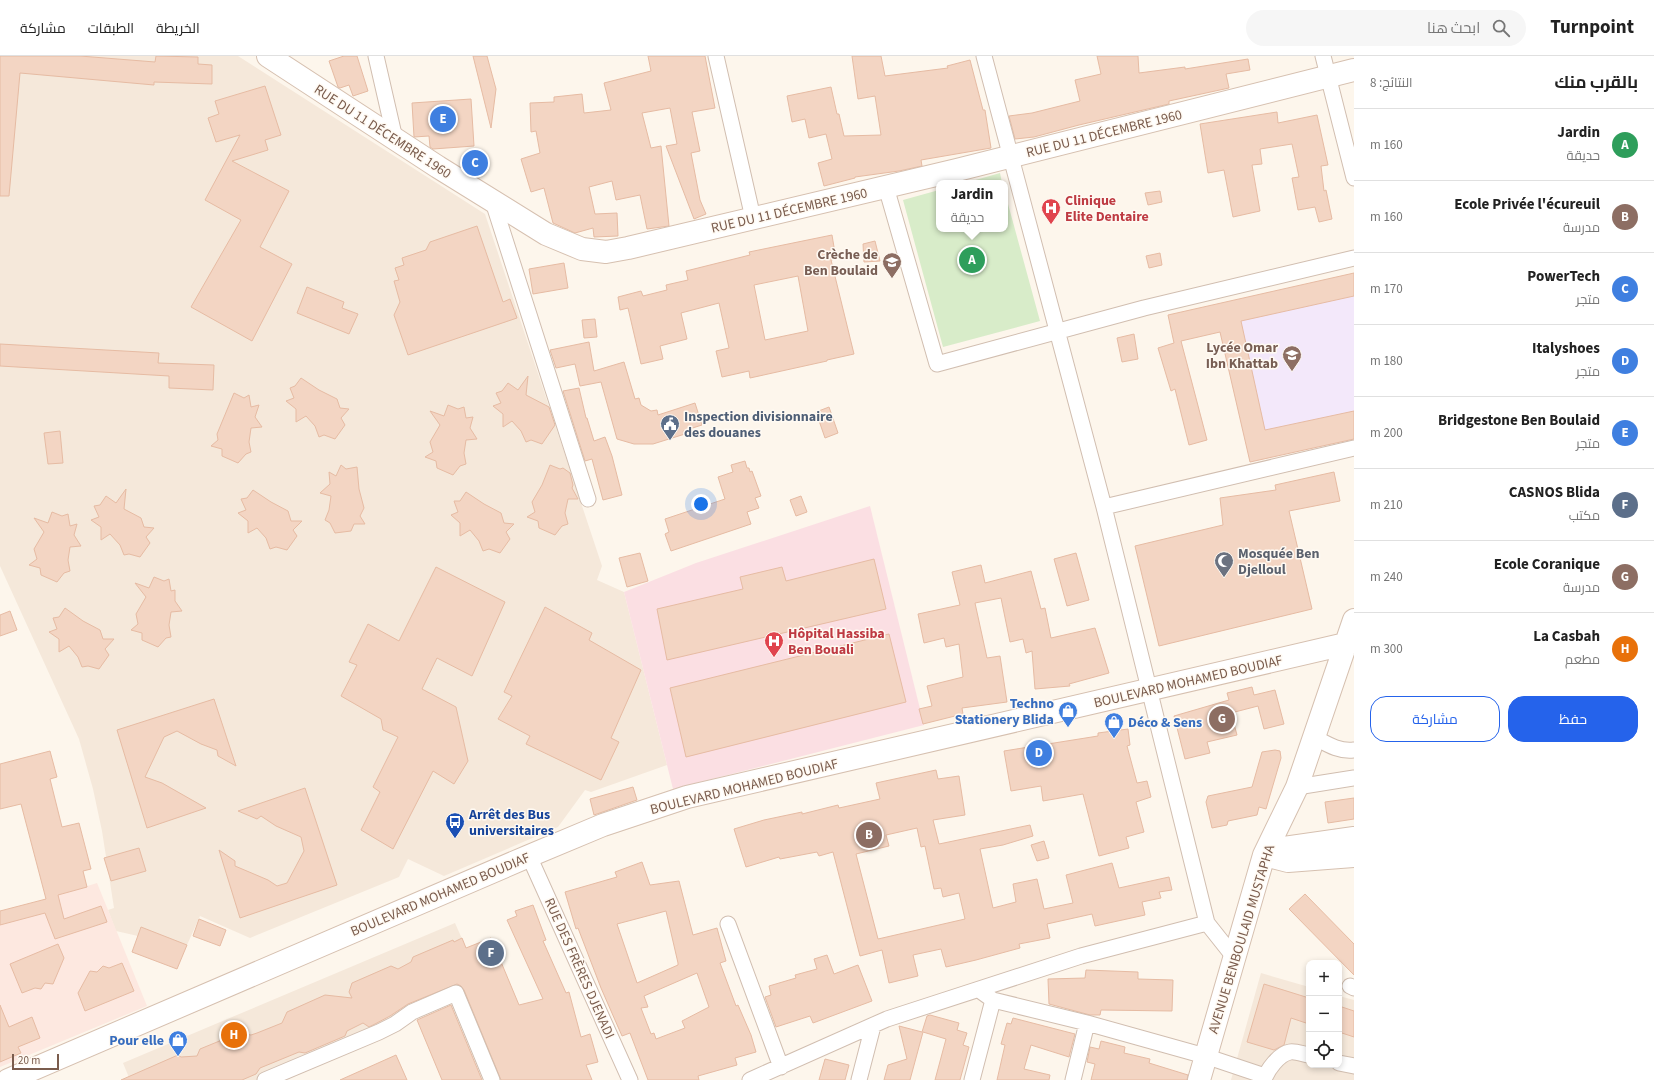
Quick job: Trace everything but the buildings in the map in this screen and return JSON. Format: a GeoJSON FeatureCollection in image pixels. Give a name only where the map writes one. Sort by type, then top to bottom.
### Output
{"type":"FeatureCollection","features":[{"type":"Feature","properties":{"kind":"main road","name":"RUE DU 11 DÉCEMBRE 1960"},"geometry":{"type":"LineString","coordinates":[[268,56],[493,202],[546,234],[582,249],[606,252],[886,188],[1354,70]]}},
{"type":"Feature","properties":{"kind":"main road","name":"AVENUE BENBOULAID MUSTAPHA"},"geometry":{"type":"LineString","coordinates":[[1198,1080],[1264,855],[1297,787],[1314,737],[1350,643],[1354,620]]}},
{"type":"Feature","properties":{"kind":"main road","name":"BOULEVARD MOHAMED BOUDIAF"},"geometry":{"type":"LineString","coordinates":[[8,1080],[529,856],[604,825],[687,797],[1350,643]]}},
{"type":"Feature","properties":{"kind":"main road"},"geometry":{"type":"LineString","coordinates":[[1264,855],[1284,848],[1354,838]]}},
{"type":"Feature","properties":{"kind":"main road"},"geometry":{"type":"LineString","coordinates":[[1264,855],[1288,861],[1354,856]]}},
{"type":"Feature","properties":{"kind":"street"},"geometry":{"type":"LineString","coordinates":[[376,56],[395,139]]}},
{"type":"Feature","properties":{"kind":"street"},"geometry":{"type":"LineString","coordinates":[[716,56],[753,218]]}},
{"type":"Feature","properties":{"kind":"street"},"geometry":{"type":"LineString","coordinates":[[984,56],[1104,507],[1207,923],[1234,957]]}},
{"type":"Feature","properties":{"kind":"street"},"geometry":{"type":"LineString","coordinates":[[1323,56],[1354,178]]}},
{"type":"Feature","properties":{"kind":"street"},"geometry":{"type":"LineString","coordinates":[[886,188],[937,364],[1144,308],[1354,258]]}},
{"type":"Feature","properties":{"kind":"street"},"geometry":{"type":"LineString","coordinates":[[493,202],[588,500]]}},
{"type":"Feature","properties":{"kind":"street"},"geometry":{"type":"LineString","coordinates":[[1104,507],[1354,448]]}},
{"type":"Feature","properties":{"kind":"street"},"geometry":{"type":"LineString","coordinates":[[1314,737],[1332,748],[1348,751],[1354,750]]}},
{"type":"Feature","properties":{"kind":"street"},"geometry":{"type":"LineString","coordinates":[[1297,787],[1354,778]]}},
{"type":"Feature","properties":{"kind":"street","name":"RUE DES FRÈRES DJENADI"},"geometry":{"type":"LineString","coordinates":[[529,856],[630,1080]]}},
{"type":"Feature","properties":{"kind":"street"},"geometry":{"type":"LineString","coordinates":[[750,1080],[887,1019],[1081,956],[1207,923]]}},
{"type":"Feature","properties":{"kind":"street"},"geometry":{"type":"LineString","coordinates":[[728,924],[781,1067]]}},
{"type":"Feature","properties":{"kind":"street"},"geometry":{"type":"LineString","coordinates":[[979,990],[993,1000],[1087,1023],[1206,1056],[1264,1078],[1278,1058],[1289,1052],[1306,1055]]}},
{"type":"Feature","properties":{"kind":"street"},"geometry":{"type":"LineString","coordinates":[[265,1080],[379,1032],[395,1024],[412,1012],[456,993],[492,1080]]}},
{"type":"Feature","properties":{"kind":"street"},"geometry":{"type":"LineString","coordinates":[[972,1080],[993,1000]]}},
{"type":"Feature","properties":{"kind":"street"},"geometry":{"type":"LineString","coordinates":[[1073,1080],[1087,1023]]}},
{"type":"Feature","properties":{"kind":"street"},"geometry":{"type":"LineString","coordinates":[[859,1080],[873,1026]]}},
{"type":"Feature","properties":{"kind":"street"},"geometry":{"type":"LineString","coordinates":[[1342,1063],[1354,1066]]}},
{"type":"Feature","properties":{"kind":"shaded area"},"geometry":{"type":"Polygon","coordinates":[[[0,56],[238,56],[485,214],[602,566],[597,580],[624,592],[667,765],[591,792],[585,790],[558,827],[444,876],[408,859],[399,877],[250,938],[200,916],[187,945],[141,928],[138,936],[116,931],[108,910],[114,908],[102,831],[93,789],[79,739],[0,566],[0,56]]]}},
{"type":"Feature","properties":{"kind":"shaded area","name":"Lycée Omar Ibn Khattab"},"geometry":{"type":"Polygon","coordinates":[[[1354,273],[1354,439],[1250,462],[1214,305],[1354,273]]]}},
{"type":"Feature","properties":{"kind":"shaded area","name":"Hôpital Hassiba Ben Bouali"},"geometry":{"type":"Polygon","coordinates":[[[870,506],[924,725],[673,789],[624,592],[696,563],[870,506]]]}},
{"type":"Feature","properties":{"kind":"shaded area"},"geometry":{"type":"Polygon","coordinates":[[[97,883],[147,1006],[0,1067],[0,913],[97,883]]]}},
{"type":"Feature","properties":{"kind":"shaded area"},"geometry":{"type":"Polygon","coordinates":[[[455,923],[482,984],[257,1080],[130,1080],[123,1063],[455,923]]]}},
{"type":"Feature","properties":{"kind":"shaded area"},"geometry":{"type":"Polygon","coordinates":[[[1261,973],[1306,986],[1306,1068],[1342,1068],[1342,997],[1354,1000],[1354,1080],[1231,1080],[1261,973]]]}},
{"type":"Feature","properties":{"kind":"green space"},"geometry":{"type":"Polygon","coordinates":[[[1000,173],[1001,180],[976,180],[1000,173]]]}},
{"type":"Feature","properties":{"kind":"green space"},"geometry":{"type":"Polygon","coordinates":[[[936,191],[936,232],[1008,232],[1008,204],[1040,321],[943,347],[903,200],[936,191]]]}},
{"type":"Feature","properties":{"kind":"place","name":"Bridgestone Ben Boulaid"},"geometry":{"type":"Point","coordinates":[443,119]}},
{"type":"Feature","properties":{"kind":"place","name":"PowerTech"},"geometry":{"type":"Point","coordinates":[475,163]}},
{"type":"Feature","properties":{"kind":"place","name":"Clinique Elite Dentaire"},"geometry":{"type":"Point","coordinates":[1051,225]}},
{"type":"Feature","properties":{"kind":"place","name":"Jardin"},"geometry":{"type":"Point","coordinates":[972,260]}},
{"type":"Feature","properties":{"kind":"place","name":"Crèche de Ben Boulaid"},"geometry":{"type":"Point","coordinates":[892,279]}},
{"type":"Feature","properties":{"kind":"place","name":"Lycée Omar Ibn Khattab"},"geometry":{"type":"Point","coordinates":[1292,372]}},
{"type":"Feature","properties":{"kind":"place","name":"Inspection divisionnaire des douanes"},"geometry":{"type":"Point","coordinates":[670,441]}},
{"type":"Feature","properties":{"kind":"place","name":"Mosquée Ben Djelloul"},"geometry":{"type":"Point","coordinates":[1224,578]}},
{"type":"Feature","properties":{"kind":"place","name":"Hôpital Hassiba Ben Bouali"},"geometry":{"type":"Point","coordinates":[774,658]}},
{"type":"Feature","properties":{"kind":"place","name":"Ecole Coranique"},"geometry":{"type":"Point","coordinates":[1222,719]}},
{"type":"Feature","properties":{"kind":"place","name":"Techno Stationery Blida"},"geometry":{"type":"Point","coordinates":[1068,728]}},
{"type":"Feature","properties":{"kind":"place","name":"Déco & Sens"},"geometry":{"type":"Point","coordinates":[1114,739]}},
{"type":"Feature","properties":{"kind":"place","name":"Italyshoes"},"geometry":{"type":"Point","coordinates":[1039,753]}},
{"type":"Feature","properties":{"kind":"place","name":"Ecole Privée l'écureuil"},"geometry":{"type":"Point","coordinates":[869,835]}},
{"type":"Feature","properties":{"kind":"place","name":"Arrêt des Bus universitaires"},"geometry":{"type":"Point","coordinates":[455,839]}},
{"type":"Feature","properties":{"kind":"place","name":"CASNOS Blida"},"geometry":{"type":"Point","coordinates":[491,953]}},
{"type":"Feature","properties":{"kind":"place","name":"La Casbah"},"geometry":{"type":"Point","coordinates":[234,1035]}},
{"type":"Feature","properties":{"kind":"place","name":"Pour elle"},"geometry":{"type":"Point","coordinates":[178,1057]}}]}
